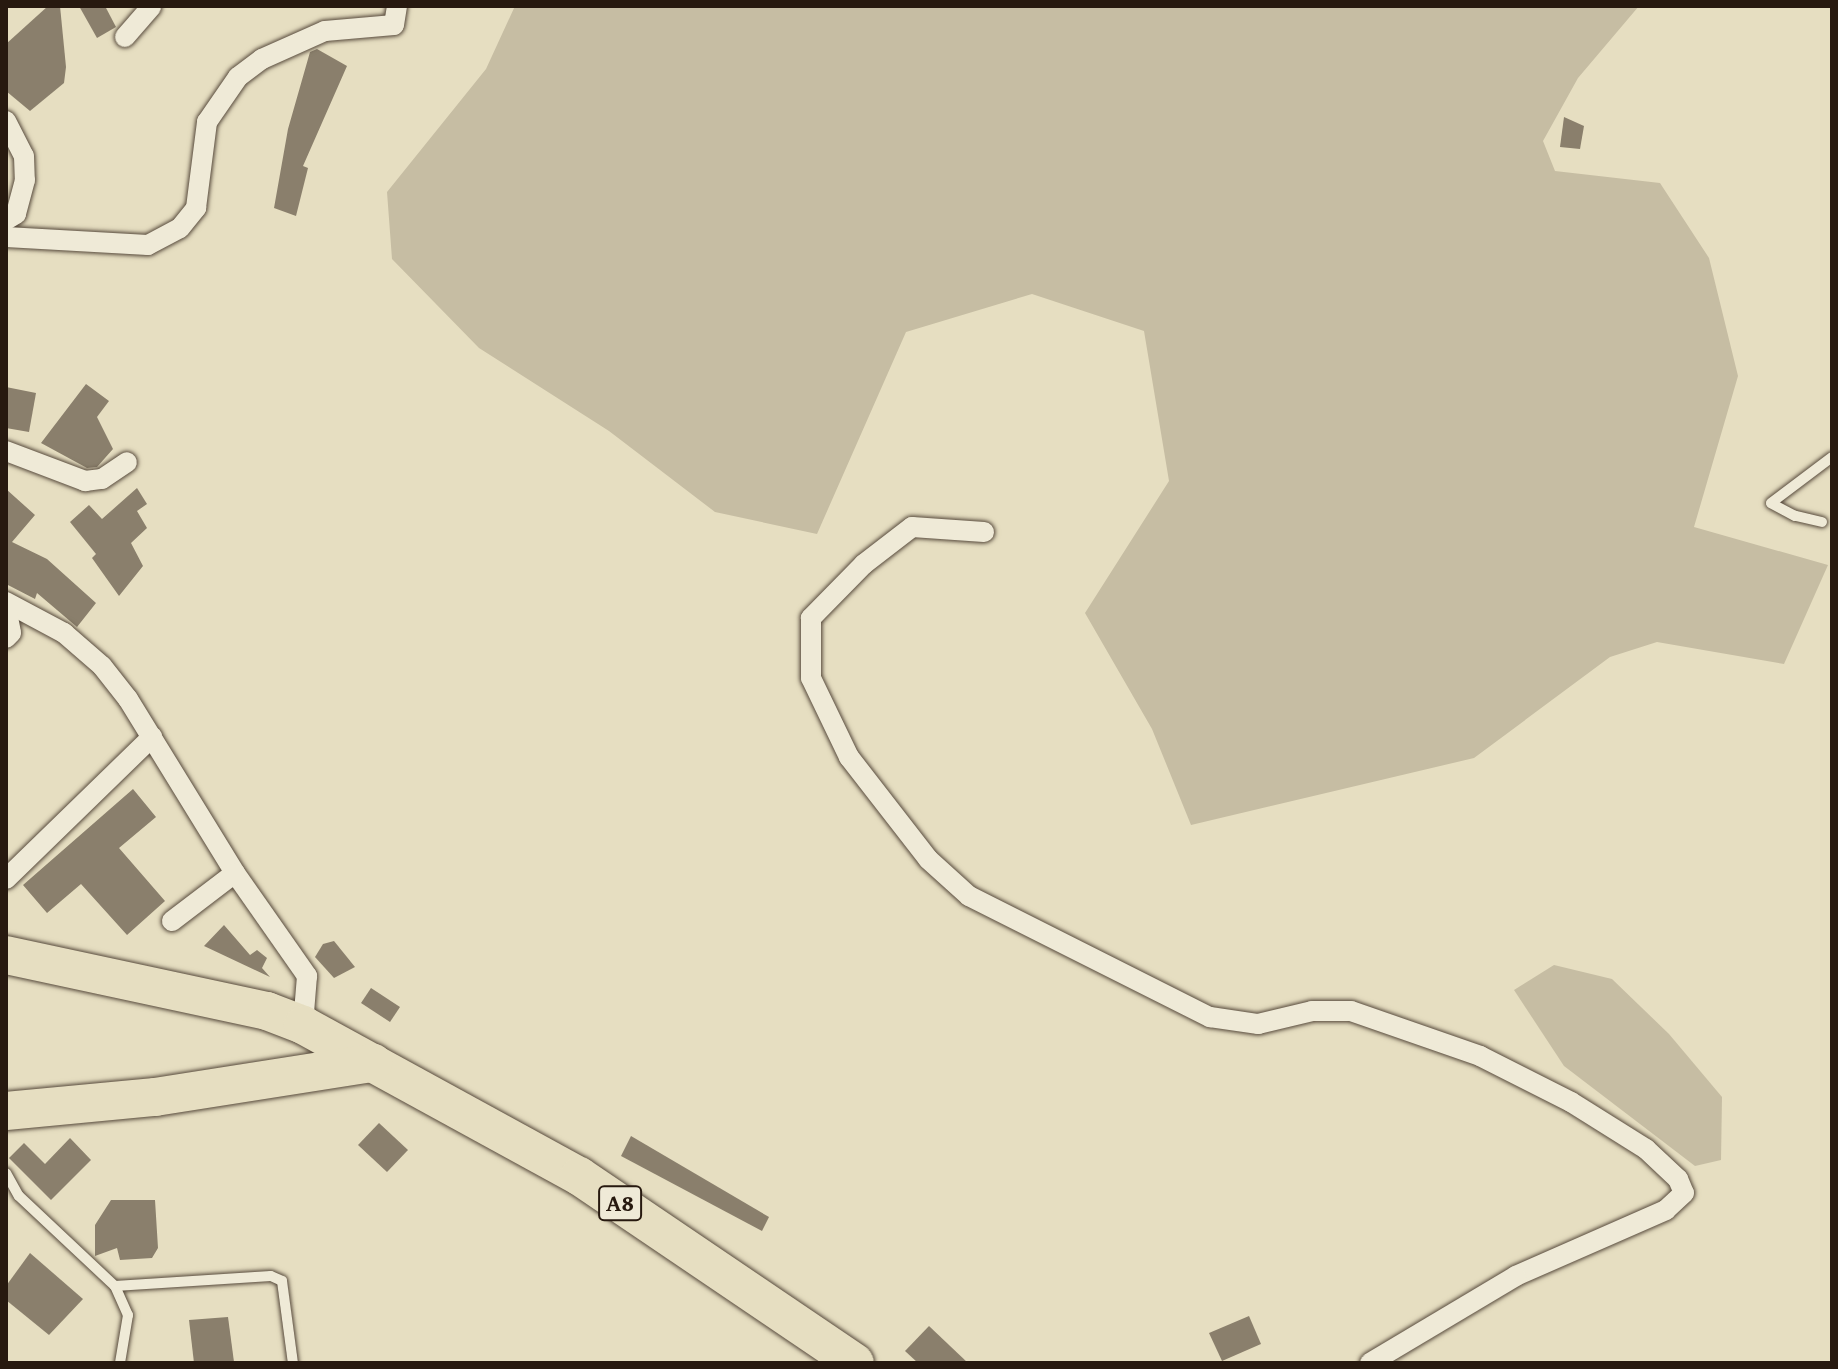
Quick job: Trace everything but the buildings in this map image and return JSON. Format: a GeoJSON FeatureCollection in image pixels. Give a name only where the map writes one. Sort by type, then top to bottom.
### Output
{"type":"FeatureCollection","features":[{"type":"Feature","properties":{"kind":"highway","name":"A8"},"geometry":{"type":"LineString","coordinates":[[6,955],[238,1004],[303,1025],[579,1176],[855,1363]]}},
{"type":"Feature","properties":{"kind":"highway"},"geometry":{"type":"LineString","coordinates":[[288,1078],[305,1057],[303,1025]]}},
{"type":"Feature","properties":{"kind":"highway"},"geometry":{"type":"LineString","coordinates":[[6,1111],[288,1078],[373,1063]]}},
{"type":"Feature","properties":{"kind":"street"},"geometry":{"type":"LineString","coordinates":[[125,37],[151,6]]}},
{"type":"Feature","properties":{"kind":"street"},"geometry":{"type":"LineString","coordinates":[[6,237],[148,245],[180,228],[196,208],[207,122],[238,77],[262,59],[325,31],[394,25],[397,6]]}},
{"type":"Feature","properties":{"kind":"street"},"geometry":{"type":"LineString","coordinates":[[6,121],[24,156],[25,180],[16,214],[6,220]]}},
{"type":"Feature","properties":{"kind":"street"},"geometry":{"type":"LineString","coordinates":[[6,451],[85,481],[102,479],[127,462]]}},
{"type":"Feature","properties":{"kind":"street"},"geometry":{"type":"LineString","coordinates":[[984,532],[912,527],[864,564],[811,618],[811,678],[823,704],[849,757],[928,859],[969,896],[1210,1017],[1258,1024],[1312,1011],[1351,1011],[1480,1056],[1571,1102],[1646,1149],[1678,1179],[1684,1193],[1666,1210],[1516,1276],[1370,1363]]}},
{"type":"Feature","properties":{"kind":"street"},"geometry":{"type":"LineString","coordinates":[[6,605],[11,633],[6,638]]}},
{"type":"Feature","properties":{"kind":"street"},"geometry":{"type":"LineString","coordinates":[[6,605],[64,633],[102,666],[152,737],[235,873],[307,976],[303,1025]]}},
{"type":"Feature","properties":{"kind":"street"},"geometry":{"type":"LineString","coordinates":[[6,879],[152,737]]}},
{"type":"Feature","properties":{"kind":"street"},"geometry":{"type":"LineString","coordinates":[[172,921],[235,873]]}},
{"type":"Feature","properties":{"kind":"lane"},"geometry":{"type":"LineString","coordinates":[[1822,522],[1795,516],[1771,503],[1832,457]]}},
{"type":"Feature","properties":{"kind":"lane"},"geometry":{"type":"LineString","coordinates":[[6,1173],[19,1196],[115,1286],[128,1315],[120,1363]]}},
{"type":"Feature","properties":{"kind":"lane"},"geometry":{"type":"LineString","coordinates":[[115,1286],[271,1276],[282,1281],[293,1363]]}},
{"type":"Feature","properties":{"kind":"shaded area"},"geometry":{"type":"Polygon","coordinates":[[[515,6],[1639,6],[1578,78],[1543,141],[1555,171],[1660,183],[1709,258],[1738,376],[1694,527],[1828,565],[1784,664],[1657,642],[1610,657],[1474,758],[1191,825],[1152,729],[1085,613],[1169,481],[1144,331],[1032,294],[906,332],[817,534],[715,512],[609,431],[479,348],[392,259],[387,192],[486,69],[515,6]]]}},
{"type":"Feature","properties":{"kind":"shaded area"},"geometry":{"type":"Polygon","coordinates":[[[1554,965],[1612,979],[1669,1034],[1722,1097],[1721,1160],[1695,1166],[1564,1066],[1514,990],[1554,965]]]}}]}
